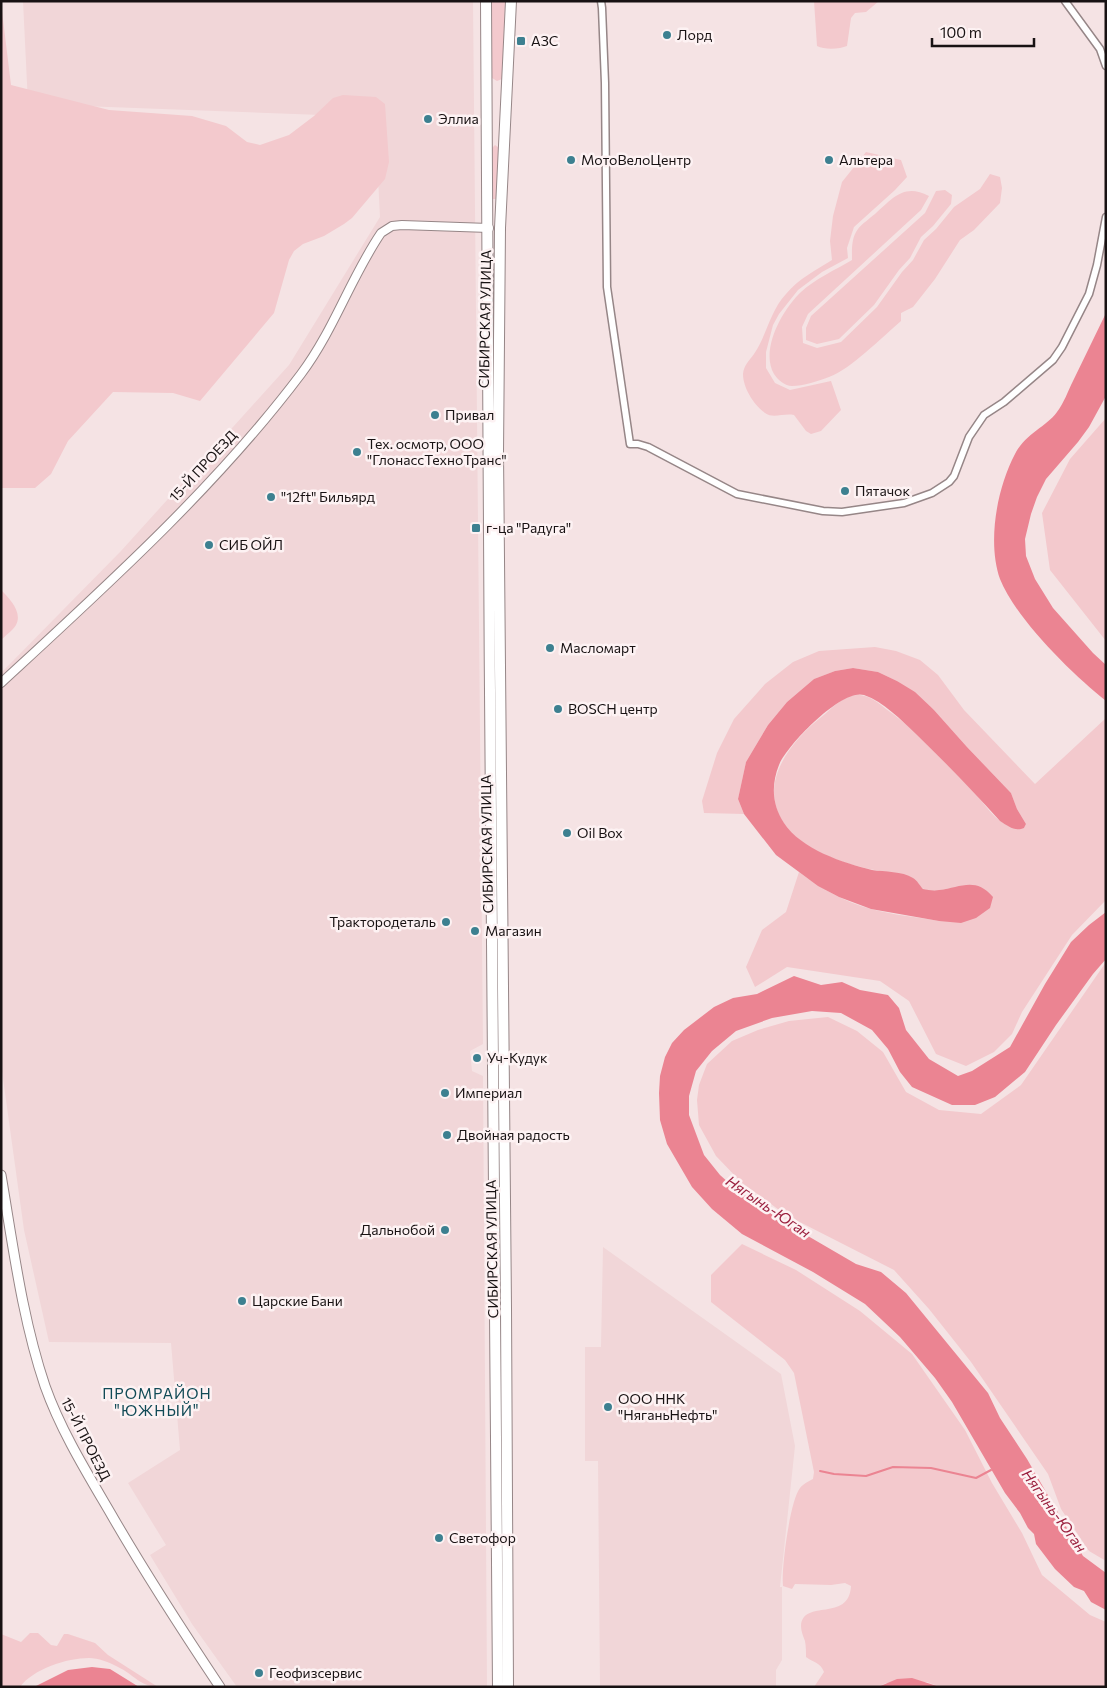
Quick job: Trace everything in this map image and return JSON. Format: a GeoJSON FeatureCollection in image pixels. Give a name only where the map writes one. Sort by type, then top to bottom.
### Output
{"type":"FeatureCollection","features":[{"type":"Feature","properties":{"kind":"main road","name":"СИБИРСКАЯ УЛИЦА"},"geometry":{"type":"LineString","coordinates":[[486,1],[489,228],[489,644],[498,1687]]}},
{"type":"Feature","properties":{"kind":"main road","name":"СИБИРСКАЯ УЛИЦА"},"geometry":{"type":"LineString","coordinates":[[508,1687],[498,453],[500,228],[511,1]]}},
{"type":"Feature","properties":{"kind":"main road"},"geometry":{"type":"LineString","coordinates":[[487,83],[496,88],[507,84]]}},
{"type":"Feature","properties":{"kind":"main road"},"geometry":{"type":"LineString","coordinates":[[487,137],[495,133],[505,137]]}},
{"type":"Feature","properties":{"kind":"main road"},"geometry":{"type":"LineString","coordinates":[[489,228],[500,228]]}},
{"type":"Feature","properties":{"kind":"main road"},"geometry":{"type":"LineString","coordinates":[[489,644],[500,644]]}},
{"type":"Feature","properties":{"kind":"main road","name":"15-Й ПРОЕЗД"},"geometry":{"type":"LineString","coordinates":[[1,1175],[24,1310],[54,1409],[87,1473],[149,1578],[220,1687]]}},
{"type":"Feature","properties":{"kind":"main road"},"geometry":{"type":"LineString","coordinates":[[494,1307],[506,1308]]}},
{"type":"Feature","properties":{"kind":"street"},"geometry":{"type":"LineString","coordinates":[[600,1],[602,8],[605,83],[607,287],[630,444],[648,447],[737,494],[806,508],[842,512],[904,504],[924,497],[949,482],[957,471],[969,437],[979,420],[1004,402],[1053,360],[1062,347],[1089,294],[1097,265],[1106,216]]}},
{"type":"Feature","properties":{"kind":"street"},"geometry":{"type":"LineString","coordinates":[[1064,1],[1100,49],[1106,66]]}},
{"type":"Feature","properties":{"kind":"street","name":"15-Й ПРОЕЗД"},"geometry":{"type":"LineString","coordinates":[[1,683],[79,611],[193,499],[278,404],[314,355],[381,233],[386,229],[402,225],[489,228]]}},
{"type":"Feature","properties":{"kind":"shaded area"},"geometry":{"type":"Polygon","coordinates":[[[23,1],[473,1],[483,1044],[470,1051],[472,1071],[483,1076],[487,1687],[237,1687],[192,1624],[150,1555],[166,1545],[128,1483],[180,1450],[171,1343],[49,1342],[24,1230],[1,1064],[1,673],[121,551],[289,365],[380,217],[375,117],[28,104],[23,1]]]}},
{"type":"Feature","properties":{"kind":"shaded area"},"geometry":{"type":"Polygon","coordinates":[[[491,1],[505,1],[502,79],[497,81],[492,78],[491,1]]]}},
{"type":"Feature","properties":{"kind":"shaded area"},"geometry":{"type":"Polygon","coordinates":[[[814,1],[879,1],[866,12],[855,13],[851,18],[847,46],[832,49],[817,46],[814,1]]]}},
{"type":"Feature","properties":{"kind":"shaded area"},"geometry":{"type":"Polygon","coordinates":[[[1,3],[11,85],[109,110],[192,116],[226,126],[247,142],[260,145],[289,135],[314,116],[333,98],[343,95],[376,97],[385,104],[389,162],[385,179],[352,218],[324,236],[303,244],[294,251],[289,260],[274,313],[200,401],[173,393],[113,392],[68,441],[51,474],[35,488],[1,488],[1,3]]]}},
{"type":"Feature","properties":{"kind":"shaded area"},"geometry":{"type":"Polygon","coordinates":[[[495,145],[499,148],[496,199],[493,199],[492,148],[495,145]]]}},
{"type":"Feature","properties":{"kind":"shaded area"},"geometry":{"type":"Polygon","coordinates":[[[866,152],[901,160],[907,177],[854,227],[847,248],[848,258],[822,272],[798,290],[779,314],[773,325],[766,352],[766,368],[775,383],[790,390],[831,381],[841,410],[821,431],[811,434],[806,431],[794,415],[771,416],[761,410],[747,390],[743,374],[747,363],[758,347],[772,315],[781,301],[802,279],[832,260],[830,241],[833,216],[842,182],[866,152]]]}},
{"type":"Feature","properties":{"kind":"shaded area"},"geometry":{"type":"Polygon","coordinates":[[[990,174],[1000,177],[1002,188],[1000,203],[974,230],[960,240],[935,279],[913,307],[901,313],[901,321],[847,367],[829,377],[811,383],[789,386],[784,384],[774,374],[770,364],[771,342],[780,320],[794,300],[807,287],[852,260],[853,240],[862,225],[899,194],[913,191],[929,196],[921,210],[808,314],[802,327],[803,343],[817,348],[841,342],[877,307],[913,260],[924,240],[954,207],[980,189],[990,174]]]}},
{"type":"Feature","properties":{"kind":"shaded area"},"geometry":{"type":"Polygon","coordinates":[[[945,190],[952,195],[951,204],[921,237],[910,258],[874,305],[839,339],[817,344],[806,340],[806,328],[811,316],[925,213],[936,191],[945,190]]]}},
{"type":"Feature","properties":{"kind":"shaded area"},"geometry":{"type":"Polygon","coordinates":[[[1106,418],[1106,641],[1050,570],[1042,513],[1070,459],[1106,418]]]}},
{"type":"Feature","properties":{"kind":"shaded area"},"geometry":{"type":"Polygon","coordinates":[[[1,590],[14,606],[18,620],[11,631],[1,640],[1,590]]]}},
{"type":"Feature","properties":{"kind":"shaded area"},"geometry":{"type":"Polygon","coordinates":[[[875,647],[896,651],[920,660],[938,675],[964,710],[1035,784],[1106,718],[1106,900],[1072,935],[1022,1012],[1012,1034],[994,1052],[966,1066],[936,1054],[909,1001],[880,981],[787,967],[755,987],[746,967],[762,930],[786,912],[799,872],[816,884],[851,903],[888,913],[939,921],[952,888],[929,890],[922,888],[905,876],[860,867],[834,859],[811,848],[785,825],[776,808],[774,791],[777,774],[785,758],[809,727],[850,696],[864,696],[880,704],[932,748],[996,817],[1004,823],[1024,828],[1026,824],[1017,809],[1011,793],[934,710],[897,681],[878,672],[853,668],[835,671],[814,679],[787,702],[768,725],[746,762],[738,799],[744,814],[704,813],[702,801],[717,753],[734,719],[765,684],[793,662],[819,651],[875,647]]]}},
{"type":"Feature","properties":{"kind":"shaded area"},"geometry":{"type":"Polygon","coordinates":[[[1106,962],[1106,1561],[1089,1551],[1061,1509],[1048,1474],[971,1362],[929,1309],[894,1270],[786,1215],[741,1182],[716,1156],[699,1125],[697,1100],[699,1085],[707,1064],[732,1041],[758,1030],[789,1021],[828,1017],[857,1031],[883,1052],[906,1092],[939,1110],[981,1114],[1021,1085],[1106,962]]]}},
{"type":"Feature","properties":{"kind":"shaded area"},"geometry":{"type":"Polygon","coordinates":[[[742,1244],[796,1270],[860,1311],[912,1354],[965,1430],[992,1483],[1022,1533],[1042,1575],[1090,1615],[1106,1622],[1106,1687],[940,1687],[927,1682],[886,1683],[878,1687],[814,1687],[824,1672],[819,1664],[806,1657],[801,1626],[804,1618],[809,1613],[835,1608],[843,1604],[848,1597],[851,1586],[845,1583],[831,1585],[795,1584],[792,1589],[783,1586],[785,1551],[793,1506],[800,1488],[813,1479],[814,1472],[794,1373],[785,1360],[711,1302],[711,1275],[742,1244]]]}},
{"type":"Feature","properties":{"kind":"shaded area","name":"ООО ННК \"НяганьНефть\""},"geometry":{"type":"Polygon","coordinates":[[[603,1247],[781,1374],[795,1446],[780,1587],[782,1587],[782,1660],[776,1670],[776,1687],[600,1687],[598,1461],[585,1461],[585,1347],[601,1347],[603,1247]]]}},
{"type":"Feature","properties":{"kind":"shaded area"},"geometry":{"type":"Polygon","coordinates":[[[30,1633],[38,1633],[51,1645],[57,1646],[64,1634],[95,1643],[108,1655],[158,1687],[142,1683],[111,1663],[89,1658],[61,1662],[51,1666],[33,1675],[20,1687],[1,1687],[1,1634],[21,1642],[30,1633]]]}},
{"type":"Feature","properties":{"kind":"water"},"geometry":{"type":"Polygon","coordinates":[[[1106,313],[1106,396],[1089,427],[1046,479],[1031,514],[1025,539],[1026,556],[1035,579],[1053,608],[1106,665],[1106,701],[1077,676],[1046,645],[1008,595],[1000,579],[996,564],[994,532],[1003,483],[1015,454],[1024,441],[1052,417],[1064,401],[1106,313]]]}},
{"type":"Feature","properties":{"kind":"water"},"geometry":{"type":"Polygon","coordinates":[[[853,668],[878,672],[915,692],[1011,793],[1017,809],[1026,824],[1024,828],[1018,829],[1012,828],[1000,821],[904,723],[885,707],[864,695],[854,695],[830,709],[804,732],[784,756],[776,772],[774,787],[775,802],[780,816],[791,832],[801,840],[836,859],[872,870],[904,874],[914,879],[923,889],[937,890],[967,885],[980,887],[993,897],[990,908],[976,918],[961,923],[939,921],[871,909],[839,897],[818,886],[776,855],[744,814],[738,799],[746,762],[768,725],[787,702],[814,679],[835,671],[853,668]]]}},
{"type":"Feature","properties":{"kind":"water","name":"Нягынь-Юган"},"geometry":{"type":"Polygon","coordinates":[[[1106,912],[1106,959],[1056,1025],[1025,1072],[995,1097],[975,1105],[952,1105],[912,1087],[900,1072],[888,1049],[872,1030],[841,1013],[812,1011],[772,1018],[736,1031],[712,1051],[696,1071],[689,1096],[689,1115],[704,1155],[729,1183],[777,1218],[856,1264],[881,1272],[906,1293],[988,1393],[1000,1418],[1027,1459],[1083,1556],[1106,1573],[1106,1610],[1091,1602],[1084,1591],[1074,1587],[1055,1569],[1036,1544],[1034,1534],[1005,1493],[952,1402],[935,1378],[900,1337],[865,1304],[813,1272],[742,1234],[712,1209],[692,1187],[667,1144],[660,1120],[659,1093],[660,1076],[665,1057],[672,1043],[684,1030],[714,1007],[733,998],[757,994],[794,976],[821,985],[842,982],[860,990],[888,995],[899,1008],[906,1030],[929,1059],[958,1076],[972,1071],[1010,1047],[1071,942],[1106,912]]]}},
{"type":"Feature","properties":{"kind":"water"},"geometry":{"type":"Polygon","coordinates":[[[92,1667],[110,1669],[139,1687],[34,1687],[68,1670],[92,1667]]]}},
{"type":"Feature","properties":{"kind":"water"},"geometry":{"type":"Polygon","coordinates":[[[912,1678],[940,1687],[878,1687],[897,1679],[912,1678]]]}},
{"type":"Feature","properties":{"kind":"waterway"},"geometry":{"type":"LineString","coordinates":[[820,1471],[866,1476],[893,1467],[931,1468],[976,1478],[991,1470]]}},
{"type":"Feature","properties":{"kind":"place","name":"Лорд"},"geometry":{"type":"Point","coordinates":[667,35]}},
{"type":"Feature","properties":{"kind":"place","name":"АЗС"},"geometry":{"type":"Point","coordinates":[521,41]}},
{"type":"Feature","properties":{"kind":"place","name":"Эллиа"},"geometry":{"type":"Point","coordinates":[428,119]}},
{"type":"Feature","properties":{"kind":"place","name":"МотоВелоЦентр"},"geometry":{"type":"Point","coordinates":[571,160]}},
{"type":"Feature","properties":{"kind":"place","name":"Альтера"},"geometry":{"type":"Point","coordinates":[829,160]}},
{"type":"Feature","properties":{"kind":"place","name":"Привал"},"geometry":{"type":"Point","coordinates":[435,415]}},
{"type":"Feature","properties":{"kind":"place","name":"Тех. осмотр, ООО \"ГлонассТехноТранс\""},"geometry":{"type":"Point","coordinates":[357,452]}},
{"type":"Feature","properties":{"kind":"place","name":"Пятачок"},"geometry":{"type":"Point","coordinates":[845,491]}},
{"type":"Feature","properties":{"kind":"place","name":"\"12ft\" Бильярд"},"geometry":{"type":"Point","coordinates":[271,497]}},
{"type":"Feature","properties":{"kind":"place","name":"г-ца \"Радуга\""},"geometry":{"type":"Point","coordinates":[476,528]}},
{"type":"Feature","properties":{"kind":"place","name":"СИБ ОЙЛ"},"geometry":{"type":"Point","coordinates":[209,545]}},
{"type":"Feature","properties":{"kind":"place","name":"Масломарт"},"geometry":{"type":"Point","coordinates":[550,648]}},
{"type":"Feature","properties":{"kind":"place","name":"BOSCH центр"},"geometry":{"type":"Point","coordinates":[558,709]}},
{"type":"Feature","properties":{"kind":"place","name":"Oil Box"},"geometry":{"type":"Point","coordinates":[567,833]}},
{"type":"Feature","properties":{"kind":"place","name":"Трактородеталь"},"geometry":{"type":"Point","coordinates":[446,922]}},
{"type":"Feature","properties":{"kind":"place","name":"Магазин"},"geometry":{"type":"Point","coordinates":[475,931]}},
{"type":"Feature","properties":{"kind":"place","name":"Уч-Кудук"},"geometry":{"type":"Point","coordinates":[477,1058]}},
{"type":"Feature","properties":{"kind":"place","name":"Империал"},"geometry":{"type":"Point","coordinates":[445,1093]}},
{"type":"Feature","properties":{"kind":"place","name":"Двойная радость"},"geometry":{"type":"Point","coordinates":[447,1135]}},
{"type":"Feature","properties":{"kind":"place","name":"Дальнобой"},"geometry":{"type":"Point","coordinates":[445,1230]}},
{"type":"Feature","properties":{"kind":"place","name":"Царские Бани"},"geometry":{"type":"Point","coordinates":[242,1301]}},
{"type":"Feature","properties":{"kind":"place","name":"ООО ННК \"НяганьНефть\""},"geometry":{"type":"Point","coordinates":[608,1407]}},
{"type":"Feature","properties":{"kind":"place","name":"Светофор"},"geometry":{"type":"Point","coordinates":[439,1538]}},
{"type":"Feature","properties":{"kind":"place","name":"Геофизсервис"},"geometry":{"type":"Point","coordinates":[259,1673]}},
{"type":"Feature","properties":{"kind":"district","name":"ПРОМРАЙОН \"ЮЖНЫЙ\""},"geometry":{"type":"Point","coordinates":[157,1402]}}]}
